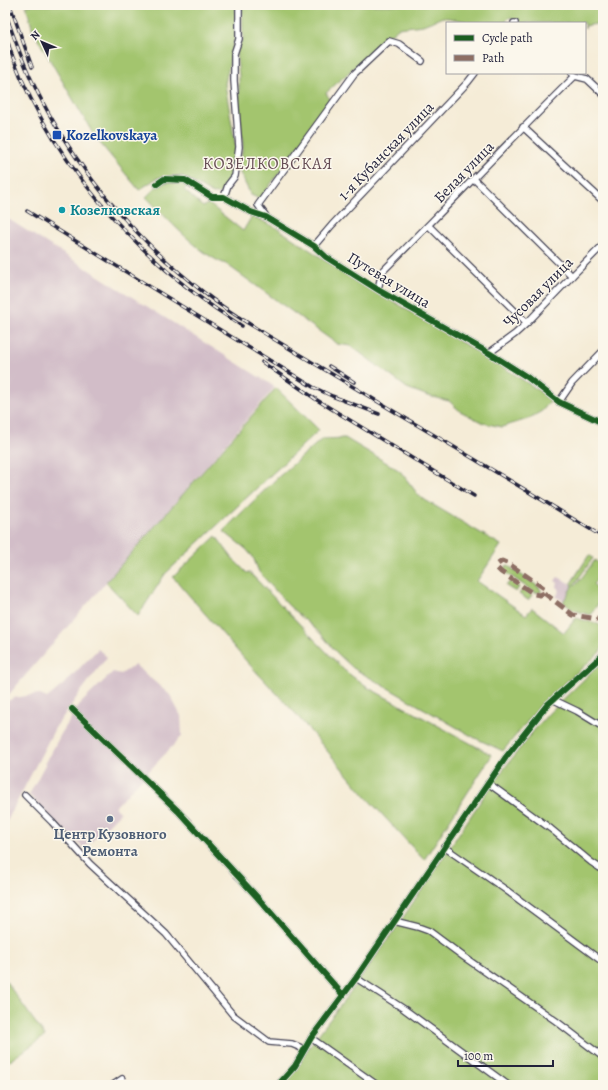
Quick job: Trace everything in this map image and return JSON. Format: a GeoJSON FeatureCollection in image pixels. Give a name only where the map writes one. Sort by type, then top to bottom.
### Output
{"type":"FeatureCollection","features":[{"type":"Feature","properties":{"kind":"street"},"geometry":{"type":"LineString","coordinates":[[224,197],[228,185],[236,176],[239,147],[234,68],[234,54],[239,39],[238,5]]}},
{"type":"Feature","properties":{"kind":"street"},"geometry":{"type":"LineString","coordinates":[[266,217],[258,205],[354,74],[390,41],[399,44],[422,61]]}},
{"type":"Feature","properties":{"kind":"street","name":"1-я Кубанская улица"},"geometry":{"type":"LineString","coordinates":[[314,246],[474,74]]}},
{"type":"Feature","properties":{"kind":"street"},"geometry":{"type":"LineString","coordinates":[[574,74],[587,79],[603,94]]}},
{"type":"Feature","properties":{"kind":"street","name":"Белая улица"},"geometry":{"type":"LineString","coordinates":[[378,289],[382,272],[474,179],[574,74]]}},
{"type":"Feature","properties":{"kind":"street"},"geometry":{"type":"LineString","coordinates":[[523,127],[603,201]]}},
{"type":"Feature","properties":{"kind":"street","name":"Путевая улица"},"geometry":{"type":"LineString","coordinates":[[157,184],[164,179],[185,180],[212,197],[224,197],[251,212],[266,217],[314,246],[326,257],[378,289],[489,353],[527,377],[559,402],[603,423]]}},
{"type":"Feature","properties":{"kind":"street"},"geometry":{"type":"LineString","coordinates":[[474,179],[572,276]]}},
{"type":"Feature","properties":{"kind":"street"},"geometry":{"type":"LineString","coordinates":[[428,226],[527,323]]}},
{"type":"Feature","properties":{"kind":"street","name":"Чусовая улица"},"geometry":{"type":"LineString","coordinates":[[489,353],[527,323],[603,245]]}},
{"type":"Feature","properties":{"kind":"street"},"geometry":{"type":"LineString","coordinates":[[559,402],[572,383],[603,351]]}},
{"type":"Feature","properties":{"kind":"street"},"geometry":{"type":"LineString","coordinates":[[278,1085],[295,1066],[311,1038],[356,978],[488,783],[547,705],[602,657]]}},
{"type":"Feature","properties":{"kind":"street"},"geometry":{"type":"LineString","coordinates":[[554,700],[577,711],[603,728]]}},
{"type":"Feature","properties":{"kind":"street"},"geometry":{"type":"LineString","coordinates":[[72,709],[178,811],[257,897],[343,995]]}},
{"type":"Feature","properties":{"kind":"street"},"geometry":{"type":"LineString","coordinates":[[488,783],[603,870]]}},
{"type":"Feature","properties":{"kind":"street"},"geometry":{"type":"LineString","coordinates":[[25,795],[90,864],[166,934],[233,1015],[269,1042],[292,1044],[304,1049]]}},
{"type":"Feature","properties":{"kind":"street"},"geometry":{"type":"LineString","coordinates":[[444,847],[506,890],[603,962]]}},
{"type":"Feature","properties":{"kind":"street"},"geometry":{"type":"LineString","coordinates":[[394,921],[429,931],[556,1020],[603,1057]]}},
{"type":"Feature","properties":{"kind":"street"},"geometry":{"type":"LineString","coordinates":[[356,978],[404,1009],[508,1085]]}},
{"type":"Feature","properties":{"kind":"street"},"geometry":{"type":"LineString","coordinates":[[311,1038],[377,1085]]}},
{"type":"Feature","properties":{"kind":"street"},"geometry":{"type":"LineString","coordinates":[[113,1085],[122,1079]]}},
{"type":"Feature","properties":{"kind":"shaded area"},"geometry":{"type":"Polygon","coordinates":[[[5,217],[275,387],[5,699],[5,217]]]}},
{"type":"Feature","properties":{"kind":"shaded area"},"geometry":{"type":"Polygon","coordinates":[[[558,577],[573,585],[564,601],[556,597],[560,590],[556,587],[558,583],[555,581],[558,577]]]}},
{"type":"Feature","properties":{"kind":"shaded area"},"geometry":{"type":"Polygon","coordinates":[[[98,649],[107,657],[55,728],[5,825],[5,702],[14,698],[38,694],[47,698],[64,684],[98,649]]]}},
{"type":"Feature","properties":{"kind":"shaded area"},"geometry":{"type":"Polygon","coordinates":[[[135,665],[170,695],[181,716],[182,736],[115,807],[120,813],[84,849],[29,795],[61,734],[80,704],[113,672],[121,674],[135,665]]]}},
{"type":"Feature","properties":{"kind":"green space"},"geometry":{"type":"Polygon","coordinates":[[[26,5],[236,5],[235,37],[225,84],[236,148],[232,174],[221,193],[213,194],[182,176],[157,178],[139,190],[95,137],[33,31],[26,5]]]}},
{"type":"Feature","properties":{"kind":"green space"},"geometry":{"type":"Polygon","coordinates":[[[242,5],[603,5],[603,23],[586,26],[586,22],[516,22],[510,17],[505,22],[466,22],[443,17],[423,25],[398,28],[326,93],[331,101],[260,199],[251,195],[239,171],[243,146],[239,110],[239,75],[236,52],[243,39],[242,5]]]}},
{"type":"Feature","properties":{"kind":"green space"},"geometry":{"type":"Polygon","coordinates":[[[172,181],[188,185],[184,190],[203,207],[208,203],[243,231],[252,216],[277,228],[325,260],[509,371],[552,399],[542,411],[528,419],[502,427],[483,423],[460,411],[449,401],[428,396],[407,388],[351,346],[337,344],[226,264],[205,253],[183,235],[146,197],[160,183],[172,181]]]}},
{"type":"Feature","properties":{"kind":"green space"},"geometry":{"type":"Polygon","coordinates":[[[276,388],[319,430],[165,574],[138,616],[106,582],[276,388]]]}},
{"type":"Feature","properties":{"kind":"green space"},"geometry":{"type":"Polygon","coordinates":[[[345,438],[400,471],[420,497],[501,545],[477,581],[526,615],[532,608],[564,633],[576,618],[598,624],[603,628],[603,647],[600,652],[541,705],[503,751],[475,738],[353,668],[337,653],[321,634],[288,605],[259,572],[253,557],[246,549],[223,531],[276,479],[322,439],[345,438]]]}},
{"type":"Feature","properties":{"kind":"green space"},"geometry":{"type":"Polygon","coordinates":[[[216,536],[233,559],[247,573],[249,572],[344,670],[365,686],[492,755],[424,860],[367,798],[295,713],[248,663],[173,577],[216,536]]]}},
{"type":"Feature","properties":{"kind":"green space"},"geometry":{"type":"Polygon","coordinates":[[[589,555],[593,558],[574,585],[577,584],[595,560],[598,562],[602,571],[601,580],[600,583],[597,580],[593,584],[603,593],[602,606],[598,604],[590,615],[573,610],[563,602],[573,585],[571,583],[589,555]]]}},
{"type":"Feature","properties":{"kind":"green space"},"geometry":{"type":"Polygon","coordinates":[[[507,565],[539,587],[541,593],[534,592],[503,571],[507,565]]]}},
{"type":"Feature","properties":{"kind":"green space"},"geometry":{"type":"Polygon","coordinates":[[[510,581],[519,587],[516,592],[506,586],[510,581]]]}},
{"type":"Feature","properties":{"kind":"green space"},"geometry":{"type":"Polygon","coordinates":[[[523,589],[532,595],[528,600],[519,594],[523,589]]]}},
{"type":"Feature","properties":{"kind":"green space"},"geometry":{"type":"Polygon","coordinates":[[[603,661],[603,1085],[280,1085],[346,998],[398,925],[490,787],[549,713],[603,661]]]}},
{"type":"Feature","properties":{"kind":"green space"},"geometry":{"type":"Polygon","coordinates":[[[5,980],[45,1036],[5,1064],[5,980]]]}},
{"type":"Feature","properties":{"kind":"railway"},"geometry":{"type":"LineString","coordinates":[[10,5],[32,67]]}},
{"type":"Feature","properties":{"kind":"railway"},"geometry":{"type":"LineString","coordinates":[[5,12],[32,81],[48,112],[85,171],[130,224],[180,273],[215,301],[287,347],[603,537]]}},
{"type":"Feature","properties":{"kind":"railway"},"geometry":{"type":"LineString","coordinates":[[5,34],[21,78],[43,120],[68,161],[98,200],[131,237],[166,270],[203,300],[242,326]]}},
{"type":"Feature","properties":{"kind":"railway"},"geometry":{"type":"LineString","coordinates":[[27,211],[313,387],[379,414]]}},
{"type":"Feature","properties":{"kind":"railway"},"geometry":{"type":"LineString","coordinates":[[262,362],[317,400],[474,496]]}},
{"type":"Feature","properties":{"kind":"railway"},"geometry":{"type":"LineString","coordinates":[[329,366],[354,382]]}},
{"type":"Feature","properties":{"kind":"marked path"},"geometry":{"type":"LineString","coordinates":[[544,593],[540,595],[534,594],[501,572],[497,568],[498,564],[502,561],[509,564],[544,588],[544,593],[573,615],[603,620]]}},
{"type":"Feature","properties":{"kind":"cycle path"},"geometry":{"type":"LineString","coordinates":[[157,184],[164,179],[185,180],[212,197],[224,197],[251,212],[266,217],[314,246],[326,257],[380,291],[489,353],[527,377],[559,402],[603,423]]}},
{"type":"Feature","properties":{"kind":"cycle path"},"geometry":{"type":"LineString","coordinates":[[278,1085],[295,1066],[311,1038],[356,978],[506,757],[547,705],[603,655]]}},
{"type":"Feature","properties":{"kind":"cycle path"},"geometry":{"type":"LineString","coordinates":[[72,709],[178,811],[257,897],[343,995]]}},
{"type":"Feature","properties":{"kind":"place","name":"Kozelkovskaya"},"geometry":{"type":"Point","coordinates":[57,135]}},
{"type":"Feature","properties":{"kind":"place","name":"Козелковская"},"geometry":{"type":"Point","coordinates":[62,210]}},
{"type":"Feature","properties":{"kind":"place","name":"Центр Кузовного Ремонта"},"geometry":{"type":"Point","coordinates":[110,819]}},
{"type":"Feature","properties":{"kind":"district","name":"КОЗЕЛКОВСКАЯ"},"geometry":{"type":"Point","coordinates":[268,164]}}]}
